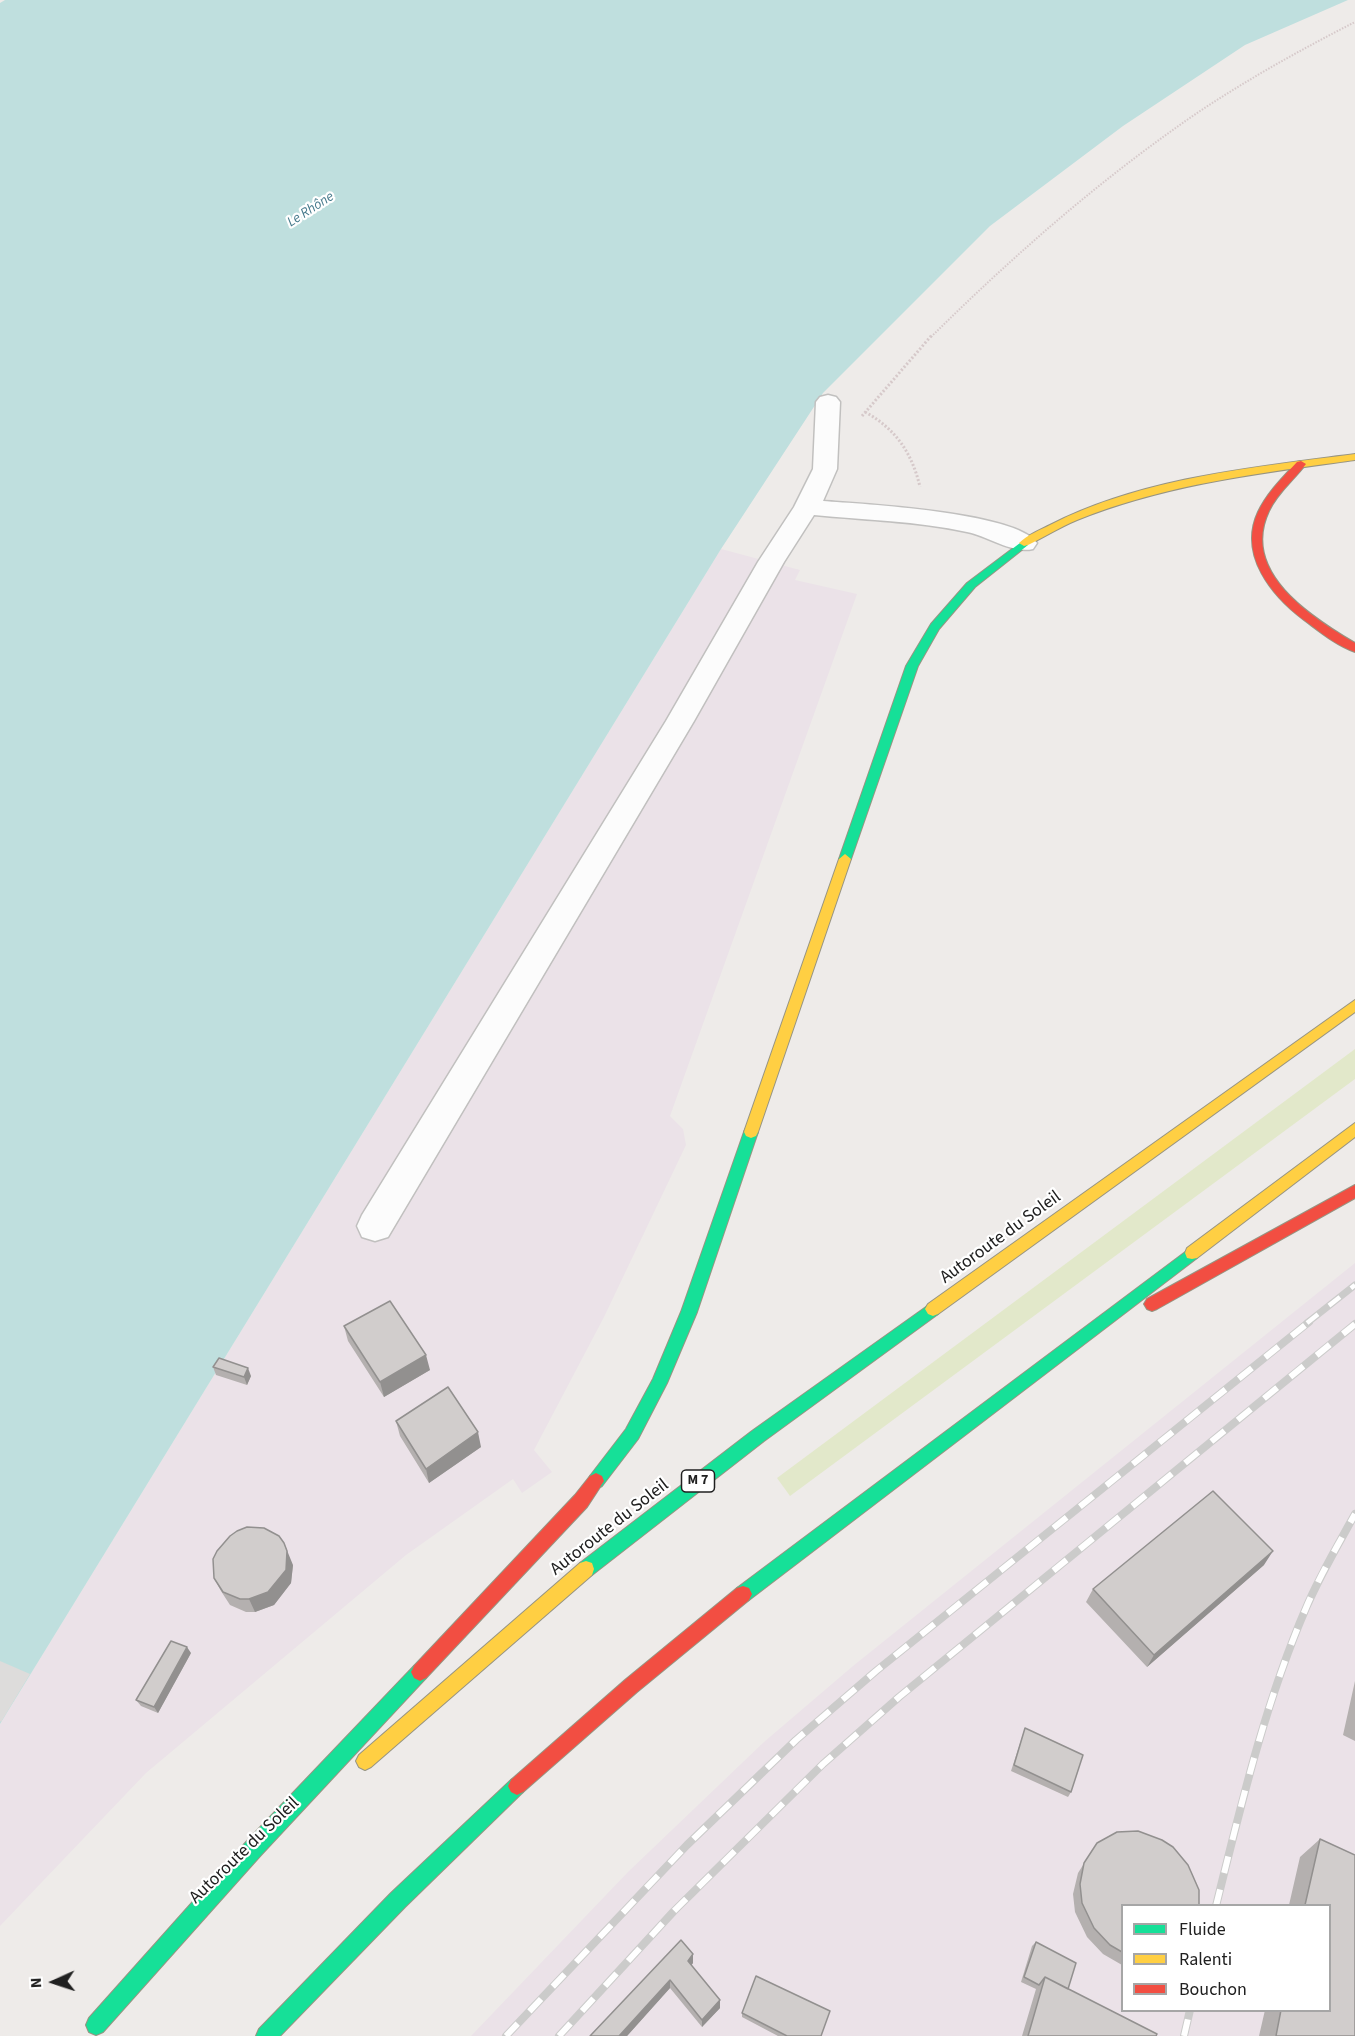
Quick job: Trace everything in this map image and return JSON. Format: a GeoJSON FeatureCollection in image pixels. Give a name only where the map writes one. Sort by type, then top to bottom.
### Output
{"type":"FeatureCollection","features":[{"type":"Feature","properties":{"kind":"main road"},"geometry":{"type":"LineString","coordinates":[[96,2025],[255,1848],[581,1502],[632,1434],[658,1383],[689,1312],[912,666],[935,627],[971,585],[1024,543],[1072,519],[1117,502],[1169,487],[1355,457]]}},
{"type":"Feature","properties":{"kind":"main road"},"geometry":{"type":"LineString","coordinates":[[1301,464],[1276,491],[1260,520],[1257,541],[1260,562],[1274,587],[1297,608],[1355,648]]}},
{"type":"Feature","properties":{"kind":"main road","name":"Autoroute du Soleil"},"geometry":{"type":"LineString","coordinates":[[357,1768],[474,1664],[611,1548],[767,1428],[1355,1005]]}},
{"type":"Feature","properties":{"kind":"main road"},"geometry":{"type":"LineString","coordinates":[[266,2036],[325,1972],[503,1799],[629,1688],[744,1593],[904,1468],[1355,1129]]}},
{"type":"Feature","properties":{"kind":"main road"},"geometry":{"type":"LineString","coordinates":[[1048,1362],[1355,1191]]}},
{"type":"Feature","properties":{"kind":"main road","name":"Autoroute du Soleil"},"geometry":{"type":"LineString","coordinates":[[86,2036],[291,1830]]}},
{"type":"Feature","properties":{"kind":"street"},"geometry":{"type":"LineString","coordinates":[[375,1226],[680,721],[771,562],[807,507],[825,469],[828,402]]}},
{"type":"Feature","properties":{"kind":"street"},"geometry":{"type":"LineString","coordinates":[[807,507],[936,520],[1002,532],[1024,543]]}},
{"type":"Feature","properties":{"kind":"path"},"geometry":{"type":"LineString","coordinates":[[859,420],[916,352],[1006,264],[1081,197],[1161,137],[1246,81],[1355,22]]}},
{"type":"Feature","properties":{"kind":"path"},"geometry":{"type":"LineString","coordinates":[[865,412],[880,420],[902,440],[917,475],[921,494],[936,520]]}},
{"type":"Feature","properties":{"kind":"shaded area"},"geometry":{"type":"Polygon","coordinates":[[[721,549],[800,570],[795,580],[857,594],[670,1116],[683,1129],[686,1145],[604,1317],[534,1450],[552,1472],[522,1493],[513,1479],[406,1555],[146,1773],[0,1926],[0,1724],[721,549]]]}},
{"type":"Feature","properties":{"kind":"shaded area"},"geometry":{"type":"Polygon","coordinates":[[[1355,1263],[1355,2036],[471,2036],[628,1872],[764,1742],[853,1666],[1355,1263]]]}},
{"type":"Feature","properties":{"kind":"green space"},"geometry":{"type":"Polygon","coordinates":[[[1355,1049],[1355,1079],[790,1496],[777,1478],[1355,1049]]]}},
{"type":"Feature","properties":{"kind":"water","name":"Le Rhône"},"geometry":{"type":"Polygon","coordinates":[[[5,0],[1348,0],[1245,45],[1123,126],[990,226],[823,393],[721,549],[0,1724],[0,3],[5,0]]]}},
{"type":"Feature","properties":{"kind":"pier"},"geometry":{"type":"Polygon","coordinates":[[[0,1661],[30,1674],[1,1722],[0,1721],[0,1661]]]}},
{"type":"Feature","properties":{"kind":"building"},"geometry":{"type":"Polygon","coordinates":[[[390,1301],[426,1355],[380,1382],[344,1326],[390,1301]]]}},
{"type":"Feature","properties":{"kind":"building"},"geometry":{"type":"Polygon","coordinates":[[[219,1358],[248,1368],[244,1377],[213,1367],[219,1358]]]}},
{"type":"Feature","properties":{"kind":"building"},"geometry":{"type":"Polygon","coordinates":[[[448,1387],[478,1432],[426,1469],[396,1421],[448,1387]]]}},
{"type":"Feature","properties":{"kind":"building"},"geometry":{"type":"Polygon","coordinates":[[[1213,1491],[1273,1551],[1154,1655],[1093,1589],[1213,1491]]]}},
{"type":"Feature","properties":{"kind":"building"},"geometry":{"type":"Polygon","coordinates":[[[247,1527],[264,1528],[279,1536],[287,1551],[286,1570],[268,1592],[249,1599],[240,1599],[223,1592],[214,1578],[213,1559],[230,1536],[247,1527]]]}},
{"type":"Feature","properties":{"kind":"building"},"geometry":{"type":"Polygon","coordinates":[[[171,1641],[187,1647],[154,1707],[136,1700],[171,1641]]]}},
{"type":"Feature","properties":{"kind":"building"},"geometry":{"type":"Polygon","coordinates":[[[1025,1728],[1083,1755],[1071,1792],[1014,1765],[1025,1728]]]}},
{"type":"Feature","properties":{"kind":"building"},"geometry":{"type":"Polygon","coordinates":[[[1138,1831],[1173,1847],[1188,1865],[1199,1890],[1199,1904],[1121,1904],[1121,1951],[1110,1945],[1094,1928],[1082,1903],[1080,1884],[1084,1863],[1097,1843],[1117,1832],[1138,1831]]]}},
{"type":"Feature","properties":{"kind":"building"},"geometry":{"type":"Polygon","coordinates":[[[1320,1839],[1355,1855],[1355,2036],[1276,2036],[1281,2012],[1331,2012],[1331,1904],[1305,1904],[1320,1839]]]}},
{"type":"Feature","properties":{"kind":"building"},"geometry":{"type":"Polygon","coordinates":[[[681,1940],[693,1954],[688,1961],[720,2000],[702,2020],[670,1980],[619,2036],[590,2036],[681,1940]]]}},
{"type":"Feature","properties":{"kind":"building"},"geometry":{"type":"Polygon","coordinates":[[[1036,1942],[1076,1963],[1068,1989],[1045,1977],[1039,1985],[1024,1977],[1036,1942]]]}},
{"type":"Feature","properties":{"kind":"building"},"geometry":{"type":"Polygon","coordinates":[[[756,1976],[830,2011],[821,2036],[787,2036],[742,2013],[756,1976]]]}},
{"type":"Feature","properties":{"kind":"building"},"geometry":{"type":"Polygon","coordinates":[[[1045,1977],[1157,2034],[1156,2036],[1028,2036],[1045,1977]]]}},
{"type":"Feature","properties":{"kind":"railway"},"geometry":{"type":"LineString","coordinates":[[1307,1323],[1355,1285]]}},
{"type":"Feature","properties":{"kind":"railway"},"geometry":{"type":"LineString","coordinates":[[506,2036],[687,1845],[796,1740],[876,1671],[1309,1322]]}},
{"type":"Feature","properties":{"kind":"railway"},"geometry":{"type":"LineString","coordinates":[[559,2036],[674,1911],[823,1764],[899,1697],[1355,1324]]}},
{"type":"Feature","properties":{"kind":"railway"},"geometry":{"type":"LineString","coordinates":[[1216,1904],[1255,1755],[1278,1680],[1311,1596],[1355,1514]]}},
{"type":"Feature","properties":{"kind":"railway"},"geometry":{"type":"LineString","coordinates":[[1184,2036],[1190,2012]]}},
{"type":"Feature","properties":{"kind":"traffic: fast"},"geometry":{"type":"LineString","coordinates":[[845,859],[912,666],[935,627],[971,585],[1024,543]]}},
{"type":"Feature","properties":{"kind":"traffic: fast"},"geometry":{"type":"LineString","coordinates":[[596,1481],[632,1434],[659,1383],[689,1312],[751,1132]]}},
{"type":"Feature","properties":{"kind":"traffic: fast"},"geometry":{"type":"LineString","coordinates":[[743,1594],[1192,1253]]}},
{"type":"Feature","properties":{"kind":"traffic: fast"},"geometry":{"type":"LineString","coordinates":[[586,1569],[758,1436],[933,1309]]}},
{"type":"Feature","properties":{"kind":"traffic: fast"},"geometry":{"type":"LineString","coordinates":[[96,2025],[254,1848],[420,1672]]}},
{"type":"Feature","properties":{"kind":"traffic: fast"},"geometry":{"type":"LineString","coordinates":[[266,2036],[398,1900],[517,1786]]}},
{"type":"Feature","properties":{"kind":"traffic: slow"},"geometry":{"type":"LineString","coordinates":[[1024,543],[1073,518],[1141,495],[1212,478],[1355,457]]}},
{"type":"Feature","properties":{"kind":"traffic: slow"},"geometry":{"type":"LineString","coordinates":[[751,1132],[845,859]]}},
{"type":"Feature","properties":{"kind":"traffic: slow"},"geometry":{"type":"LineString","coordinates":[[933,1309],[1355,1005]]}},
{"type":"Feature","properties":{"kind":"traffic: slow"},"geometry":{"type":"LineString","coordinates":[[1192,1253],[1355,1129]]}},
{"type":"Feature","properties":{"kind":"traffic: slow"},"geometry":{"type":"LineString","coordinates":[[365,1761],[586,1569]]}},
{"type":"Feature","properties":{"kind":"traffic: jam"},"geometry":{"type":"LineString","coordinates":[[1301,464],[1278,490],[1263,512],[1257,542],[1261,562],[1271,581],[1284,598],[1319,626],[1355,648]]}},
{"type":"Feature","properties":{"kind":"traffic: jam"},"geometry":{"type":"LineString","coordinates":[[1152,1304],[1355,1191]]}},
{"type":"Feature","properties":{"kind":"traffic: jam"},"geometry":{"type":"LineString","coordinates":[[420,1672],[581,1501],[596,1481]]}},
{"type":"Feature","properties":{"kind":"traffic: jam"},"geometry":{"type":"LineString","coordinates":[[517,1786],[631,1686],[743,1594]]}}]}
